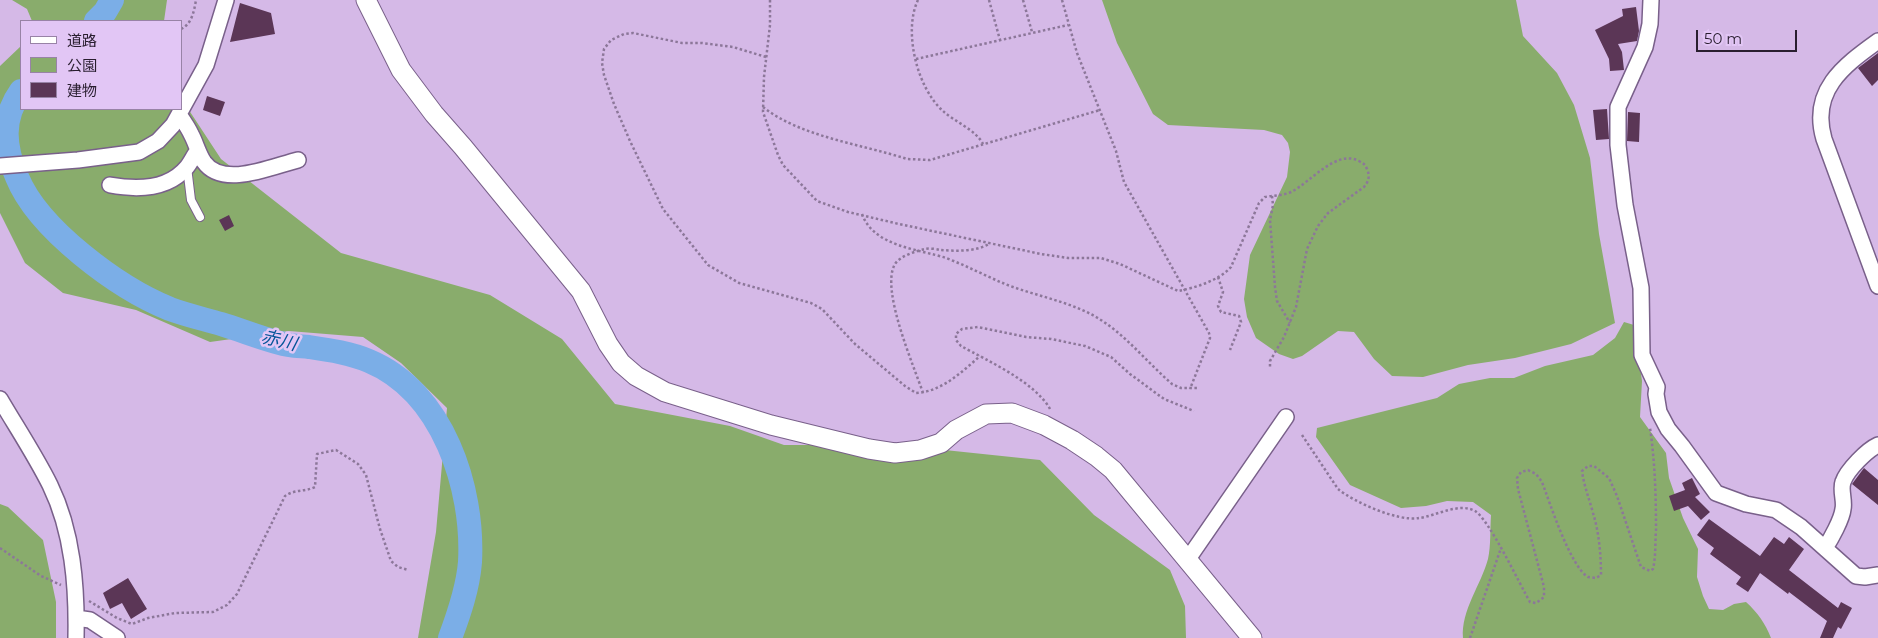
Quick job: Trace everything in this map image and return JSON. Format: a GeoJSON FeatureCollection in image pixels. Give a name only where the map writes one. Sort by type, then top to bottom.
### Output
{"type":"FeatureCollection","features":[{"type":"Feature","properties":{"kind":"street"},"geometry":{"type":"LineString","coordinates":[[182,109],[206,65],[226,0]]}},
{"type":"Feature","properties":{"kind":"street"},"geometry":{"type":"LineString","coordinates":[[366,0],[401,70],[434,114],[580,291],[608,344],[621,363],[636,376],[665,392],[771,425],[895,454],[920,450],[941,443],[956,430],[986,414],[1012,413],[1047,427],[1088,450],[1113,470],[1252,638]]}},
{"type":"Feature","properties":{"kind":"street"},"geometry":{"type":"LineString","coordinates":[[1651,0],[1650,24],[1645,47],[1618,106],[1618,146],[1625,205],[1641,288],[1642,355],[1657,387],[1656,394],[1659,412],[1668,429],[1716,493],[1746,504],[1776,510],[1789,518],[1856,576],[1878,575]]}},
{"type":"Feature","properties":{"kind":"street"},"geometry":{"type":"LineString","coordinates":[[1878,41],[1838,73],[1824,99],[1820,120],[1824,139],[1878,286]]}},
{"type":"Feature","properties":{"kind":"street"},"geometry":{"type":"LineString","coordinates":[[0,166],[78,160],[139,152],[168,132],[181,110]]}},
{"type":"Feature","properties":{"kind":"street"},"geometry":{"type":"LineString","coordinates":[[179,114],[192,134],[206,164],[214,171],[230,175],[255,174],[265,169],[298,160]]}},
{"type":"Feature","properties":{"kind":"street"},"geometry":{"type":"LineString","coordinates":[[110,184],[139,189],[153,187],[173,178],[187,167],[198,150]]}},
{"type":"Feature","properties":{"kind":"street"},"geometry":{"type":"LineString","coordinates":[[0,399],[34,455],[53,493],[70,550],[75,591],[76,638]]}},
{"type":"Feature","properties":{"kind":"street"},"geometry":{"type":"LineString","coordinates":[[1188,559],[1286,417]]}},
{"type":"Feature","properties":{"kind":"street"},"geometry":{"type":"LineString","coordinates":[[1824,548],[1844,508],[1842,483],[1864,455],[1878,445]]}},
{"type":"Feature","properties":{"kind":"street"},"geometry":{"type":"LineString","coordinates":[[76,618],[90,620],[117,638]]}},
{"type":"Feature","properties":{"kind":"lane"},"geometry":{"type":"LineString","coordinates":[[187,167],[191,200],[200,217]]}},
{"type":"Feature","properties":{"kind":"path"},"geometry":{"type":"LineString","coordinates":[[182,28],[187,26],[193,15],[196,0]]}},
{"type":"Feature","properties":{"kind":"path"},"geometry":{"type":"LineString","coordinates":[[770,0],[770,25],[763,107],[765,120],[780,160],[816,201],[848,212],[1068,258],[1101,258],[1120,264],[1178,291],[1225,274],[1259,203],[1265,197],[1278,196],[1293,191],[1326,166],[1341,159],[1353,158],[1366,165],[1370,174],[1368,182],[1364,187],[1328,213],[1318,226],[1307,248],[1296,307],[1284,338],[1270,361],[1270,369]]}},
{"type":"Feature","properties":{"kind":"path"},"geometry":{"type":"LineString","coordinates":[[918,0],[915,7],[913,27],[916,59],[922,80],[934,101],[951,118],[980,136],[983,144]]}},
{"type":"Feature","properties":{"kind":"path"},"geometry":{"type":"LineString","coordinates":[[989,0],[1000,40]]}},
{"type":"Feature","properties":{"kind":"path"},"geometry":{"type":"LineString","coordinates":[[1024,0],[1032,32]]}},
{"type":"Feature","properties":{"kind":"path"},"geometry":{"type":"LineString","coordinates":[[1062,0],[1077,54],[1116,151],[1124,182],[1204,322],[1210,338],[1190,389]]}},
{"type":"Feature","properties":{"kind":"path"},"geometry":{"type":"LineString","coordinates":[[916,59],[1068,24]]}},
{"type":"Feature","properties":{"kind":"path"},"geometry":{"type":"LineString","coordinates":[[766,57],[733,47],[682,42],[633,33],[624,34],[611,40],[604,49],[602,63],[604,75],[614,104],[664,209],[708,265],[739,283],[811,303],[822,309],[855,344],[916,393],[935,389],[951,380],[980,356]]}},
{"type":"Feature","properties":{"kind":"path"},"geometry":{"type":"LineString","coordinates":[[763,107],[781,120],[808,131],[907,159],[930,160],[1100,110]]}},
{"type":"Feature","properties":{"kind":"path"},"geometry":{"type":"LineString","coordinates":[[1272,196],[1273,205],[1270,220],[1274,287],[1277,301],[1290,323]]}},
{"type":"Feature","properties":{"kind":"path"},"geometry":{"type":"LineString","coordinates":[[862,214],[865,221],[887,240],[919,252],[946,258],[1007,285],[1078,308],[1118,332],[1172,384],[1181,388],[1198,388]]}},
{"type":"Feature","properties":{"kind":"path"},"geometry":{"type":"LineString","coordinates":[[923,393],[893,304],[892,278],[895,265],[902,257],[925,249],[956,251],[982,248],[990,243]]}},
{"type":"Feature","properties":{"kind":"path"},"geometry":{"type":"LineString","coordinates":[[1218,277],[1223,292],[1218,306],[1220,312],[1239,316],[1241,322],[1230,350]]}},
{"type":"Feature","properties":{"kind":"path"},"geometry":{"type":"LineString","coordinates":[[1047,427],[1051,413],[1039,394],[1004,368],[961,346],[956,340],[956,334],[962,329],[978,327],[1026,337],[1051,338],[1085,346],[1111,357],[1130,374],[1164,399],[1194,411]]}},
{"type":"Feature","properties":{"kind":"path"},"geometry":{"type":"LineString","coordinates":[[1302,435],[1338,489],[1345,495],[1381,511],[1404,518],[1419,518],[1465,508],[1476,511],[1494,536],[1530,602],[1536,603],[1544,597],[1544,587],[1517,478],[1522,472],[1528,470],[1536,474],[1542,482],[1566,543],[1579,567],[1588,577],[1596,578],[1601,575],[1595,522],[1582,471],[1588,466],[1594,466],[1609,478],[1641,567],[1650,571],[1653,569],[1655,561],[1656,509],[1654,454],[1650,426]]}},
{"type":"Feature","properties":{"kind":"path"},"geometry":{"type":"LineString","coordinates":[[0,548],[41,576],[75,591],[113,615],[132,624],[148,618],[175,613],[213,612],[220,609],[237,594],[285,496],[292,492],[315,488],[317,454],[336,450],[358,464],[366,474],[390,561],[398,567],[408,570]]}},
{"type":"Feature","properties":{"kind":"path"},"geometry":{"type":"LineString","coordinates":[[1470,638],[1500,548]]}},
{"type":"Feature","properties":{"kind":"green space"},"geometry":{"type":"Polygon","coordinates":[[[12,0],[167,0],[164,20],[32,20],[27,9],[12,0]]]}},
{"type":"Feature","properties":{"kind":"green space"},"geometry":{"type":"Polygon","coordinates":[[[1102,0],[1516,0],[1523,36],[1557,73],[1574,105],[1590,158],[1599,234],[1615,323],[1571,344],[1515,358],[1468,365],[1423,377],[1392,376],[1374,359],[1354,332],[1338,331],[1302,356],[1293,359],[1279,354],[1256,338],[1247,317],[1244,299],[1250,255],[1287,177],[1290,152],[1288,143],[1282,135],[1264,130],[1168,125],[1153,114],[1117,43],[1102,0]]]}},
{"type":"Feature","properties":{"kind":"green space"},"geometry":{"type":"Polygon","coordinates":[[[20,47],[20,110],[182,110],[182,100],[221,159],[341,253],[490,295],[562,339],[615,404],[730,426],[784,445],[897,445],[1040,460],[1094,515],[1170,570],[1185,606],[1186,638],[418,638],[436,532],[447,408],[401,363],[363,337],[289,331],[210,342],[136,310],[63,293],[25,263],[0,213],[0,66],[20,47]]]}},
{"type":"Feature","properties":{"kind":"green space"},"geometry":{"type":"Polygon","coordinates":[[[1624,322],[1634,325],[1642,381],[1640,417],[1666,453],[1669,478],[1683,518],[1698,549],[1697,577],[1709,609],[1723,610],[1734,604],[1746,602],[1761,618],[1771,638],[1463,638],[1463,628],[1468,608],[1488,559],[1491,515],[1473,502],[1447,501],[1426,506],[1401,508],[1350,485],[1316,437],[1317,428],[1437,398],[1459,384],[1490,378],[1514,378],[1545,366],[1593,355],[1615,338],[1624,322]]]}},
{"type":"Feature","properties":{"kind":"green space"},"geometry":{"type":"Polygon","coordinates":[[[0,504],[8,507],[43,540],[56,602],[56,638],[0,638],[0,504]]]}},
{"type":"Feature","properties":{"kind":"building"},"geometry":{"type":"Polygon","coordinates":[[[240,3],[271,13],[275,34],[230,42],[240,3]]]}},
{"type":"Feature","properties":{"kind":"building"},"geometry":{"type":"Polygon","coordinates":[[[1636,7],[1639,31],[1637,41],[1618,44],[1622,52],[1624,70],[1610,71],[1609,59],[1595,30],[1623,16],[1622,9],[1636,7]]]}},
{"type":"Feature","properties":{"kind":"building"},"geometry":{"type":"Polygon","coordinates":[[[1878,53],[1878,80],[1872,86],[1858,68],[1878,53]]]}},
{"type":"Feature","properties":{"kind":"building"},"geometry":{"type":"Polygon","coordinates":[[[207,96],[225,102],[220,116],[203,110],[207,96]]]}},
{"type":"Feature","properties":{"kind":"building"},"geometry":{"type":"Polygon","coordinates":[[[1607,109],[1609,139],[1596,140],[1593,110],[1607,109]]]}},
{"type":"Feature","properties":{"kind":"building"},"geometry":{"type":"Polygon","coordinates":[[[1628,112],[1640,113],[1639,142],[1627,141],[1628,112]]]}},
{"type":"Feature","properties":{"kind":"building"},"geometry":{"type":"Polygon","coordinates":[[[229,215],[234,226],[225,231],[219,220],[229,215]]]}},
{"type":"Feature","properties":{"kind":"building"},"geometry":{"type":"Polygon","coordinates":[[[1864,468],[1878,480],[1878,505],[1852,484],[1864,468]]]}},
{"type":"Feature","properties":{"kind":"building"},"geometry":{"type":"Polygon","coordinates":[[[1692,478],[1700,494],[1695,497],[1710,512],[1701,520],[1688,506],[1674,511],[1669,496],[1685,490],[1682,483],[1692,478]]]}},
{"type":"Feature","properties":{"kind":"building"},"geometry":{"type":"Polygon","coordinates":[[[1709,519],[1760,556],[1774,537],[1784,544],[1789,537],[1804,549],[1789,570],[1838,608],[1841,602],[1852,608],[1841,629],[1838,627],[1833,638],[1820,638],[1827,621],[1760,573],[1748,592],[1736,584],[1741,577],[1710,554],[1714,548],[1697,535],[1709,519]]]}},
{"type":"Feature","properties":{"kind":"building"},"geometry":{"type":"Polygon","coordinates":[[[128,578],[147,609],[131,619],[122,603],[110,609],[103,593],[128,578]]]}},
{"type":"Feature","properties":{"kind":"waterway","name":"赤川"},"geometry":{"type":"LineString","coordinates":[[97,20],[105,12],[112,0]]}},
{"type":"Feature","properties":{"kind":"waterway","name":"赤川"},"geometry":{"type":"LineString","coordinates":[[20,93],[10,112],[7,133],[9,155],[17,177],[27,197],[42,217],[82,255],[104,272],[127,287],[170,309],[283,344],[332,351],[362,358],[395,376],[417,395],[435,419],[449,445],[459,474],[470,533],[469,572],[463,601],[450,638]]}}]}
